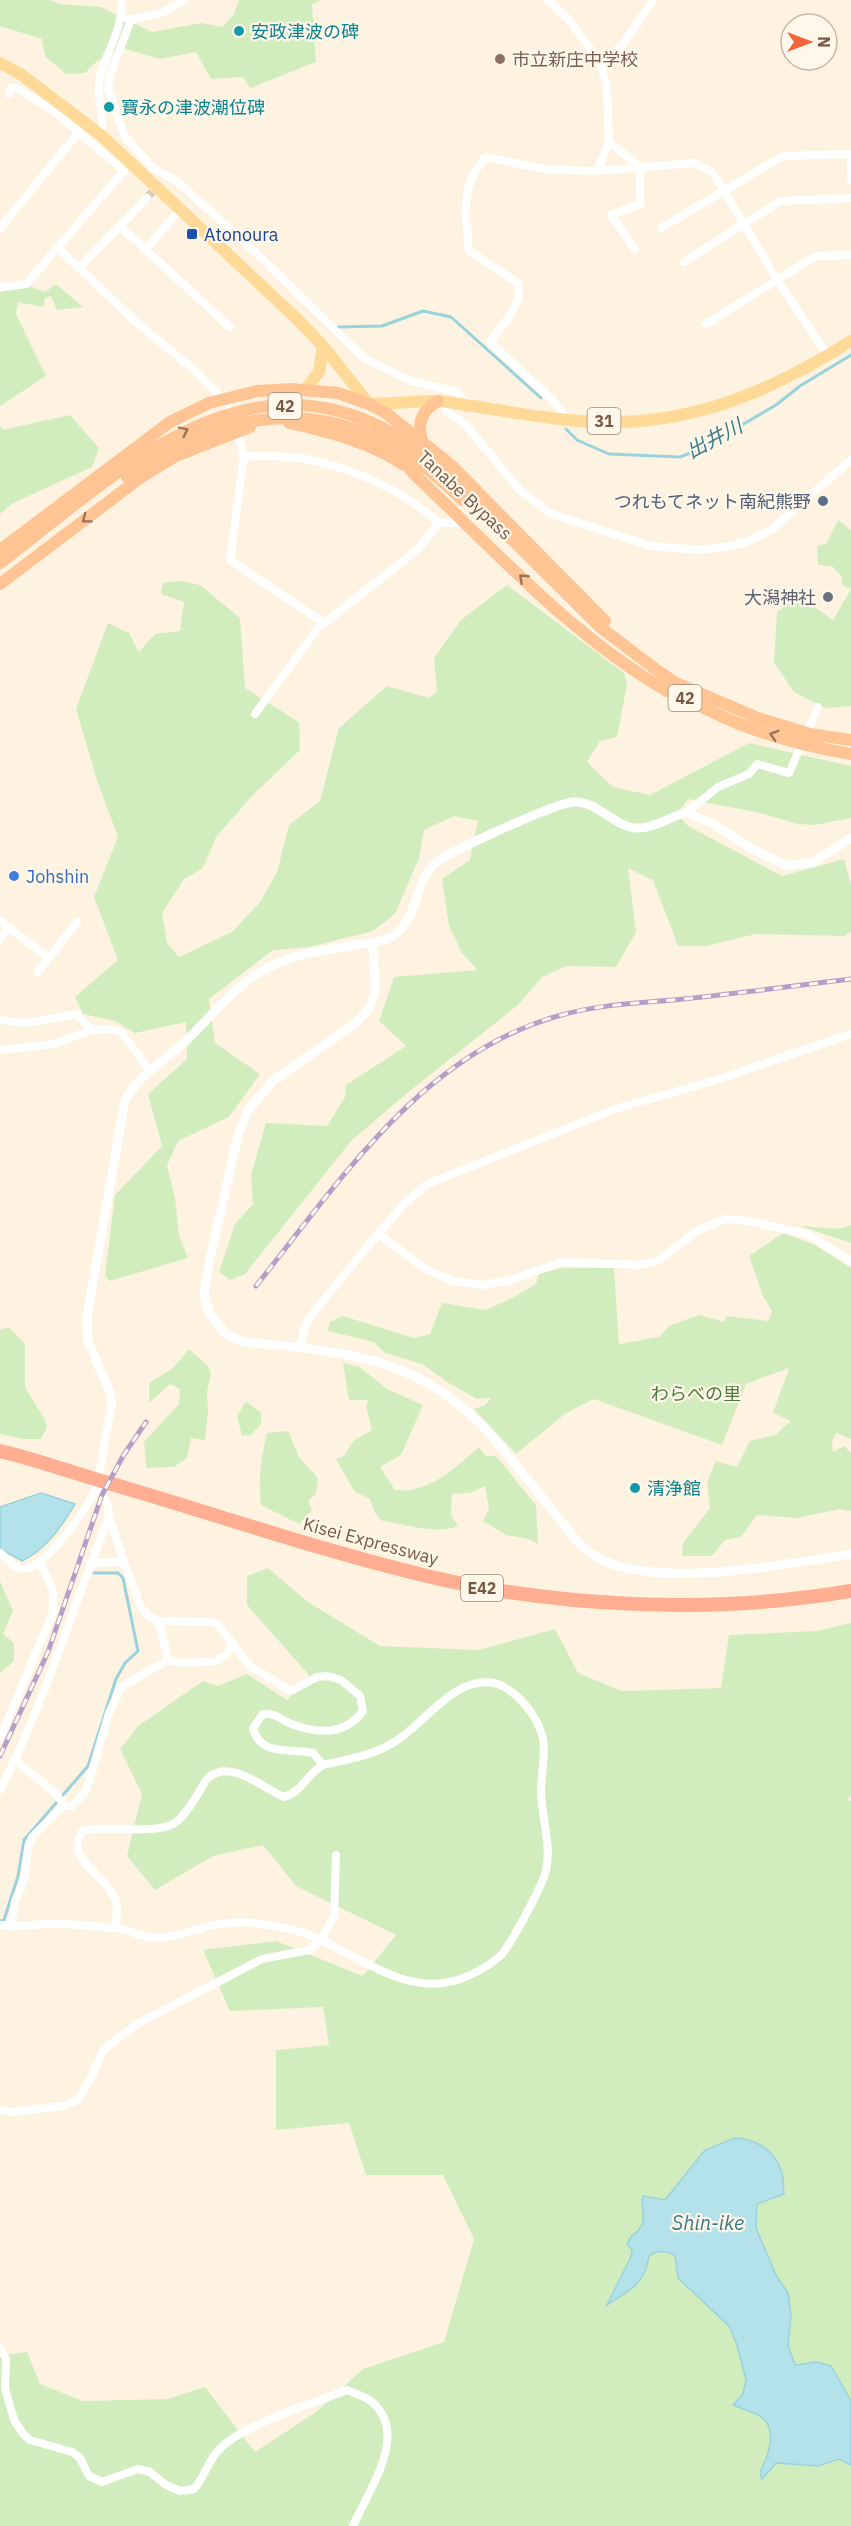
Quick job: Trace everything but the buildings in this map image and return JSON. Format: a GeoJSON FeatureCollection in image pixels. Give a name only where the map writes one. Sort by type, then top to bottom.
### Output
{"type":"FeatureCollection","features":[{"type":"Feature","properties":{"kind":"highway","name":"42"},"geometry":{"type":"LineString","coordinates":[[0,550],[170,422],[209,403],[256,391],[304,390],[338,393],[369,404],[404,426],[451,465],[608,624],[660,664],[676,683]]}},
{"type":"Feature","properties":{"kind":"highway"},"geometry":{"type":"LineString","coordinates":[[422,441],[419,423],[427,408],[438,401]]}},
{"type":"Feature","properties":{"kind":"highway","name":"42"},"geometry":{"type":"LineString","coordinates":[[0,584],[140,478],[176,456],[255,425],[282,422],[369,404]]}},
{"type":"Feature","properties":{"kind":"highway","name":"42"},"geometry":{"type":"LineString","coordinates":[[369,404],[410,470]]}},
{"type":"Feature","properties":{"kind":"highway","name":"Tanabe Bypass"},"geometry":{"type":"LineString","coordinates":[[0,563],[139,458],[170,438],[210,419],[273,406],[295,406],[344,413],[397,435],[440,468],[551,585],[638,657],[676,683],[758,718],[810,734],[851,740]]}},
{"type":"Feature","properties":{"kind":"highway","name":"Tanabe Bypass"},"geometry":{"type":"LineString","coordinates":[[0,570],[93,500],[163,453],[219,428],[247,421],[289,417],[312,419],[364,432],[408,457],[458,497],[618,651],[677,693],[706,710],[785,739],[818,749],[851,754]]}},
{"type":"Feature","properties":{"kind":"highway","name":"42"},"geometry":{"type":"LineString","coordinates":[[282,422],[323,431],[388,454],[410,470],[560,613],[610,655],[677,697],[706,710]]}},
{"type":"Feature","properties":{"kind":"highway","name":"Kisei Expressway"},"geometry":{"type":"LineString","coordinates":[[2,1452],[394,1568],[486,1588],[536,1596],[587,1600],[712,1603],[772,1601],[851,1591]]}},
{"type":"Feature","properties":{"kind":"main road"},"geometry":{"type":"LineString","coordinates":[[0,63],[22,75],[102,136],[323,345],[369,404]]}},
{"type":"Feature","properties":{"kind":"main road","name":"31"},"geometry":{"type":"LineString","coordinates":[[369,404],[438,401],[569,420],[626,422],[684,415],[716,408],[768,388],[851,341]]}},
{"type":"Feature","properties":{"kind":"main road"},"geometry":{"type":"LineString","coordinates":[[304,390],[320,372],[323,345]]}},
{"type":"Feature","properties":{"kind":"street"},"geometry":{"type":"LineString","coordinates":[[102,136],[104,122],[100,101],[100,77],[122,15],[121,0]]}},
{"type":"Feature","properties":{"kind":"street"},"geometry":{"type":"LineString","coordinates":[[122,15],[131,20],[164,12],[184,0]]}},
{"type":"Feature","properties":{"kind":"street"},"geometry":{"type":"LineString","coordinates":[[548,0],[567,18],[600,62],[607,88],[609,141],[598,170]]}},
{"type":"Feature","properties":{"kind":"street"},"geometry":{"type":"LineString","coordinates":[[600,62],[621,47],[652,0]]}},
{"type":"Feature","properties":{"kind":"street"},"geometry":{"type":"LineString","coordinates":[[131,20],[110,75],[108,88],[125,137],[163,178],[178,182],[364,358],[411,381],[453,391],[470,406]]}},
{"type":"Feature","properties":{"kind":"street"},"geometry":{"type":"LineString","coordinates":[[0,287],[26,284],[124,171],[54,111],[16,88],[11,88],[9,94]]}},
{"type":"Feature","properties":{"kind":"street"},"geometry":{"type":"LineString","coordinates":[[0,228],[79,132]]}},
{"type":"Feature","properties":{"kind":"street"},"geometry":{"type":"LineString","coordinates":[[609,141],[640,168],[640,204],[611,215],[635,249]]}},
{"type":"Feature","properties":{"kind":"street"},"geometry":{"type":"LineString","coordinates":[[661,228],[783,156],[850,154],[851,180]]}},
{"type":"Feature","properties":{"kind":"street"},"geometry":{"type":"LineString","coordinates":[[569,420],[552,400],[490,342],[513,309],[520,290],[518,283],[469,251],[464,203],[477,166],[486,157],[544,169],[598,170],[695,163],[713,173],[778,281],[828,356]]}},
{"type":"Feature","properties":{"kind":"street"},"geometry":{"type":"LineString","coordinates":[[79,268],[147,198]]}},
{"type":"Feature","properties":{"kind":"street"},"geometry":{"type":"LineString","coordinates":[[684,262],[780,201],[851,198]]}},
{"type":"Feature","properties":{"kind":"street"},"geometry":{"type":"LineString","coordinates":[[146,249],[179,211]]}},
{"type":"Feature","properties":{"kind":"street"},"geometry":{"type":"LineString","coordinates":[[120,226],[230,327]]}},
{"type":"Feature","properties":{"kind":"street"},"geometry":{"type":"LineString","coordinates":[[57,247],[135,321],[198,373],[224,398],[238,432],[244,456],[230,560],[324,623]]}},
{"type":"Feature","properties":{"kind":"street"},"geometry":{"type":"LineString","coordinates":[[706,324],[816,256],[851,255]]}},
{"type":"Feature","properties":{"kind":"street"},"geometry":{"type":"LineString","coordinates":[[438,401],[449,413],[465,424],[485,450],[534,503],[549,513],[650,546],[700,550],[746,542],[771,530],[851,460]]}},
{"type":"Feature","properties":{"kind":"street"},"geometry":{"type":"LineString","coordinates":[[244,456],[303,458],[337,467],[373,480],[419,506],[439,523],[464,523]]}},
{"type":"Feature","properties":{"kind":"street"},"geometry":{"type":"LineString","coordinates":[[255,714],[318,628],[417,550],[439,523]]}},
{"type":"Feature","properties":{"kind":"street"},"geometry":{"type":"LineString","coordinates":[[0,1553],[12,1565],[21,1569],[30,1568],[40,1562],[81,1514],[97,1486],[112,1401],[110,1390],[88,1341],[87,1317],[124,1101],[133,1086],[188,1040],[201,1024],[253,975],[290,958],[390,938],[408,922],[423,880],[433,866],[448,855],[539,813],[574,802],[589,805],[627,827],[641,829],[687,812],[718,787],[749,774],[757,764],[789,773],[818,707]]}},
{"type":"Feature","properties":{"kind":"street"},"geometry":{"type":"LineString","coordinates":[[687,812],[788,866],[814,862],[851,838]]}},
{"type":"Feature","properties":{"kind":"street"},"geometry":{"type":"LineString","coordinates":[[0,921],[49,958]]}},
{"type":"Feature","properties":{"kind":"street"},"geometry":{"type":"LineString","coordinates":[[38,972],[77,922]]}},
{"type":"Feature","properties":{"kind":"street"},"geometry":{"type":"LineString","coordinates":[[0,940],[9,927]]}},
{"type":"Feature","properties":{"kind":"street"},"geometry":{"type":"LineString","coordinates":[[373,942],[375,992],[369,1009],[356,1023],[274,1080],[249,1109],[238,1137],[209,1263],[204,1294],[210,1315],[227,1335],[243,1342],[369,1358],[408,1372],[444,1393],[477,1419],[577,1540],[594,1556],[623,1568],[656,1572],[696,1572],[758,1568],[851,1554]]}},
{"type":"Feature","properties":{"kind":"street"},"geometry":{"type":"LineString","coordinates":[[0,1020],[27,1023],[76,1014],[92,1030]]}},
{"type":"Feature","properties":{"kind":"street"},"geometry":{"type":"LineString","coordinates":[[0,1050],[54,1044],[92,1030],[111,1029],[122,1033],[150,1071]]}},
{"type":"Feature","properties":{"kind":"street"},"geometry":{"type":"LineString","coordinates":[[300,1348],[305,1326],[315,1309],[405,1203],[427,1184],[615,1109],[713,1082],[851,1034]]}},
{"type":"Feature","properties":{"kind":"street"},"geometry":{"type":"LineString","coordinates":[[378,1234],[427,1270],[453,1281],[481,1285],[508,1281],[561,1262],[640,1264],[659,1260],[698,1230],[726,1219],[747,1221],[807,1234],[851,1261]]}},
{"type":"Feature","properties":{"kind":"street"},"geometry":{"type":"LineString","coordinates":[[97,1486],[108,1505],[109,1516],[141,1608],[148,1616],[159,1621],[213,1622],[219,1626],[250,1666],[291,1691],[317,1677],[327,1676],[340,1680],[360,1696],[363,1711],[354,1724],[341,1729],[320,1731],[293,1725],[269,1713],[262,1714],[256,1722],[253,1728],[255,1737],[263,1745],[280,1751],[313,1753],[323,1765]]}},
{"type":"Feature","properties":{"kind":"street"},"geometry":{"type":"LineString","coordinates":[[0,1790],[15,1760],[64,1640],[90,1563],[109,1516]]}},
{"type":"Feature","properties":{"kind":"street"},"geometry":{"type":"LineString","coordinates":[[0,1738],[53,1612],[53,1591],[49,1577],[40,1562]]}},
{"type":"Feature","properties":{"kind":"street"},"geometry":{"type":"LineString","coordinates":[[90,1563],[124,1562]]}},
{"type":"Feature","properties":{"kind":"street"},"geometry":{"type":"LineString","coordinates":[[159,1621],[168,1660]]}},
{"type":"Feature","properties":{"kind":"street"},"geometry":{"type":"LineString","coordinates":[[11,1927],[15,1901],[24,1881],[28,1848],[32,1837],[65,1806],[72,1806],[86,1791],[109,1713],[121,1687],[168,1660],[184,1663],[216,1661],[226,1655],[232,1643]]}},
{"type":"Feature","properties":{"kind":"street"},"geometry":{"type":"LineString","coordinates":[[0,1925],[11,1927],[46,1924],[115,1928],[153,1938],[167,1937],[235,1921],[253,1922],[309,1935],[367,1965],[398,1977],[426,1983],[462,1979],[483,1969],[502,1953],[544,1876],[548,1857],[541,1792],[544,1744],[541,1730],[533,1716],[506,1688],[494,1683],[466,1686],[442,1700],[416,1728],[392,1744],[374,1753],[315,1769],[295,1794],[284,1797],[244,1775],[233,1771],[222,1771],[208,1777],[186,1813],[174,1823],[162,1827],[82,1832],[77,1845],[80,1858],[97,1873],[115,1898],[117,1908],[115,1928]]}},
{"type":"Feature","properties":{"kind":"street"},"geometry":{"type":"LineString","coordinates":[[15,1760],[55,1793],[65,1806]]}},
{"type":"Feature","properties":{"kind":"street"},"geometry":{"type":"LineString","coordinates":[[0,2110],[13,2112],[63,2106],[78,2100],[103,2050],[137,2024],[262,1959],[309,1950],[320,1941],[334,1916],[336,1855]]}},
{"type":"Feature","properties":{"kind":"street"},"geometry":{"type":"LineString","coordinates":[[0,2347],[6,2359],[5,2388],[14,2420],[23,2434],[30,2440],[72,2452],[80,2458],[89,2476],[102,2482],[138,2469],[150,2472],[166,2485],[180,2491],[194,2489],[202,2480],[216,2453],[259,2424],[347,2390],[370,2400],[381,2410],[388,2425],[388,2449],[353,2526]]}},
{"type":"Feature","properties":{"kind":"green space"},"geometry":{"type":"Polygon","coordinates":[[[0,0],[50,0],[60,4],[101,7],[152,32],[201,23],[223,27],[234,14],[239,0],[321,0],[312,4],[316,62],[250,88],[243,77],[211,79],[196,52],[160,59],[122,48],[97,61],[85,73],[66,74],[45,56],[42,39],[0,26],[0,0]]]}},
{"type":"Feature","properties":{"kind":"green space"},"geometry":{"type":"Polygon","coordinates":[[[56,284],[83,307],[57,310],[51,296],[45,298],[43,307],[18,302],[16,314],[46,376],[0,406],[0,292],[31,287],[45,292],[56,284]]]}},
{"type":"Feature","properties":{"kind":"green space"},"geometry":{"type":"Polygon","coordinates":[[[70,415],[99,448],[92,467],[13,503],[0,514],[0,425],[2,430],[70,415]]]}},
{"type":"Feature","properties":{"kind":"green space"},"geometry":{"type":"Polygon","coordinates":[[[838,520],[851,530],[851,589],[842,585],[842,577],[832,566],[818,565],[817,546],[826,544],[838,520]]]}},
{"type":"Feature","properties":{"kind":"green space"},"geometry":{"type":"Polygon","coordinates":[[[180,581],[200,585],[240,618],[245,688],[299,722],[300,750],[251,797],[216,837],[203,868],[184,879],[162,913],[167,943],[179,957],[232,932],[260,902],[277,872],[289,825],[320,801],[339,728],[387,686],[429,698],[437,691],[434,658],[461,620],[507,585],[624,673],[627,684],[617,737],[600,741],[587,762],[613,787],[650,795],[749,743],[851,766],[851,818],[815,825],[798,824],[760,813],[688,799],[677,814],[688,826],[782,876],[844,859],[851,885],[851,932],[845,936],[756,934],[706,946],[678,946],[653,880],[628,868],[636,932],[616,967],[566,966],[542,977],[518,1005],[351,1141],[245,1274],[230,1280],[219,1272],[235,1224],[253,1204],[251,1175],[266,1123],[327,1126],[345,1097],[346,1085],[406,1046],[379,1021],[394,977],[478,970],[462,953],[449,926],[442,879],[470,860],[478,821],[454,816],[424,830],[419,858],[395,914],[373,931],[309,947],[273,950],[209,999],[215,1043],[260,1074],[229,1117],[178,1141],[167,1165],[175,1198],[179,1236],[188,1258],[110,1281],[105,1276],[115,1195],[162,1146],[148,1094],[187,1059],[186,1022],[135,1033],[115,1021],[83,1014],[75,997],[118,960],[94,897],[118,837],[97,780],[76,709],[108,623],[129,633],[139,652],[155,634],[180,631],[184,602],[161,594],[163,583],[180,581]]]}},
{"type":"Feature","properties":{"kind":"green space"},"geometry":{"type":"Polygon","coordinates":[[[851,589],[851,706],[824,708],[794,692],[774,663],[777,612],[796,598],[803,599],[833,620],[851,589]]]}},
{"type":"Feature","properties":{"kind":"green space"},"geometry":{"type":"Polygon","coordinates":[[[851,1225],[851,1243],[800,1226],[833,1228],[851,1225]]]}},
{"type":"Feature","properties":{"kind":"green space","name":"わらべの里"},"geometry":{"type":"Polygon","coordinates":[[[783,1233],[815,1245],[851,1268],[851,1439],[836,1433],[832,1441],[833,1452],[844,1446],[851,1453],[851,1511],[840,1509],[797,1518],[757,1515],[741,1537],[725,1540],[712,1556],[682,1556],[683,1543],[710,1508],[707,1483],[716,1461],[737,1467],[750,1441],[775,1435],[791,1421],[773,1413],[789,1368],[746,1384],[722,1445],[594,1399],[566,1413],[516,1454],[474,1409],[485,1405],[491,1398],[477,1399],[422,1364],[385,1353],[374,1342],[328,1331],[330,1322],[343,1316],[414,1338],[430,1334],[442,1303],[486,1310],[536,1284],[539,1274],[561,1268],[614,1268],[619,1344],[659,1337],[669,1326],[699,1315],[724,1322],[726,1316],[768,1321],[772,1311],[763,1296],[749,1256],[783,1233]]]}},
{"type":"Feature","properties":{"kind":"green space"},"geometry":{"type":"Polygon","coordinates":[[[9,1327],[25,1344],[25,1387],[47,1427],[41,1439],[23,1439],[0,1434],[0,1330],[9,1327]]]}},
{"type":"Feature","properties":{"kind":"green space"},"geometry":{"type":"Polygon","coordinates":[[[189,1349],[208,1366],[211,1374],[207,1392],[205,1440],[191,1438],[187,1458],[174,1467],[146,1468],[144,1442],[179,1404],[180,1389],[170,1384],[149,1403],[149,1383],[173,1368],[189,1349]]]}},
{"type":"Feature","properties":{"kind":"green space"},"geometry":{"type":"Polygon","coordinates":[[[343,1363],[359,1367],[389,1390],[423,1405],[401,1455],[380,1467],[395,1490],[419,1488],[430,1484],[451,1471],[479,1447],[486,1456],[496,1456],[536,1505],[538,1544],[528,1539],[506,1535],[483,1521],[489,1509],[485,1486],[470,1493],[452,1494],[451,1515],[458,1526],[431,1529],[382,1521],[375,1513],[370,1499],[354,1491],[336,1459],[344,1456],[353,1441],[372,1430],[366,1406],[369,1400],[349,1400],[343,1363]]]}},
{"type":"Feature","properties":{"kind":"green space"},"geometry":{"type":"Polygon","coordinates":[[[246,1401],[261,1413],[261,1424],[251,1435],[242,1436],[237,1416],[246,1401]]]}},
{"type":"Feature","properties":{"kind":"green space"},"geometry":{"type":"Polygon","coordinates":[[[288,1431],[299,1457],[318,1478],[316,1493],[308,1501],[312,1510],[299,1524],[261,1505],[261,1469],[267,1433],[288,1431]]]}},
{"type":"Feature","properties":{"kind":"green space"},"geometry":{"type":"Polygon","coordinates":[[[268,1568],[308,1602],[380,1646],[479,1650],[555,1629],[578,1673],[622,1691],[721,1688],[729,1635],[817,1631],[851,1623],[851,1795],[848,1800],[851,1801],[851,2526],[0,2526],[0,2356],[27,2352],[40,2384],[83,2401],[167,2399],[205,2387],[255,2452],[316,2412],[363,2369],[444,2342],[474,2239],[443,2175],[366,2175],[349,2123],[276,2130],[276,2050],[329,2045],[323,2007],[230,2011],[203,1950],[276,1941],[363,1976],[396,1935],[296,1886],[263,1845],[213,1856],[155,1890],[127,1856],[142,1794],[120,1749],[138,1726],[203,1681],[218,1686],[247,1674],[287,1700],[309,1675],[247,1605],[247,1576],[268,1568]]]}},
{"type":"Feature","properties":{"kind":"green space"},"geometry":{"type":"Polygon","coordinates":[[[0,1581],[13,1611],[3,1634],[14,1643],[14,1661],[0,1673],[0,1581]]]}},
{"type":"Feature","properties":{"kind":"water"},"geometry":{"type":"Polygon","coordinates":[[[41,1493],[75,1504],[46,1544],[22,1561],[0,1549],[0,1507],[41,1493]]]}},
{"type":"Feature","properties":{"kind":"water","name":"Shin-ike"},"geometry":{"type":"Polygon","coordinates":[[[735,2138],[757,2143],[769,2151],[782,2172],[784,2194],[757,2204],[756,2228],[776,2275],[788,2293],[791,2315],[788,2346],[795,2365],[817,2362],[831,2366],[851,2401],[851,2465],[839,2459],[818,2466],[776,2463],[762,2479],[760,2472],[769,2451],[769,2428],[760,2416],[733,2405],[743,2394],[746,2380],[737,2345],[729,2326],[678,2278],[675,2256],[662,2252],[649,2256],[640,2280],[607,2305],[631,2257],[632,2250],[627,2244],[628,2241],[642,2225],[643,2196],[665,2200],[705,2150],[735,2138]]]}},
{"type":"Feature","properties":{"kind":"waterway","name":"出井川"},"geometry":{"type":"LineString","coordinates":[[338,327],[382,326],[423,311],[451,317],[541,398]]}},
{"type":"Feature","properties":{"kind":"waterway","name":"出井川"},"geometry":{"type":"LineString","coordinates":[[566,429],[577,440],[609,454],[680,457],[703,448],[776,405],[800,386],[851,355]]}},
{"type":"Feature","properties":{"kind":"waterway"},"geometry":{"type":"LineString","coordinates":[[0,1921],[4,1920],[18,1876],[24,1840],[88,1766],[116,1679],[125,1663],[138,1651],[123,1578],[118,1573],[94,1573]]}},
{"type":"Feature","properties":{"kind":"tunnel"},"geometry":{"type":"LineString","coordinates":[[147,198],[161,180]]}},
{"type":"Feature","properties":{"kind":"railway"},"geometry":{"type":"LineString","coordinates":[[256,1286],[353,1164],[388,1126],[425,1090],[465,1059],[509,1034],[558,1016],[589,1009],[851,979]]}},
{"type":"Feature","properties":{"kind":"railway"},"geometry":{"type":"LineString","coordinates":[[0,1756],[48,1652],[102,1495],[123,1456],[146,1422]]}},
{"type":"Feature","properties":{"kind":"place","name":"安政津波の碑"},"geometry":{"type":"Point","coordinates":[239,31]}},
{"type":"Feature","properties":{"kind":"place","name":"市立新庄中学校"},"geometry":{"type":"Point","coordinates":[500,59]}},
{"type":"Feature","properties":{"kind":"place","name":"寶永の津波潮位碑"},"geometry":{"type":"Point","coordinates":[109,107]}},
{"type":"Feature","properties":{"kind":"place","name":"Atonoura"},"geometry":{"type":"Point","coordinates":[192,234]}},
{"type":"Feature","properties":{"kind":"place","name":"つれもてネット南紀熊野"},"geometry":{"type":"Point","coordinates":[823,501]}},
{"type":"Feature","properties":{"kind":"place","name":"大潟神社"},"geometry":{"type":"Point","coordinates":[828,597]}},
{"type":"Feature","properties":{"kind":"place","name":"Johshin"},"geometry":{"type":"Point","coordinates":[14,876]}},
{"type":"Feature","properties":{"kind":"place","name":"清浄館"},"geometry":{"type":"Point","coordinates":[635,1488]}}]}
